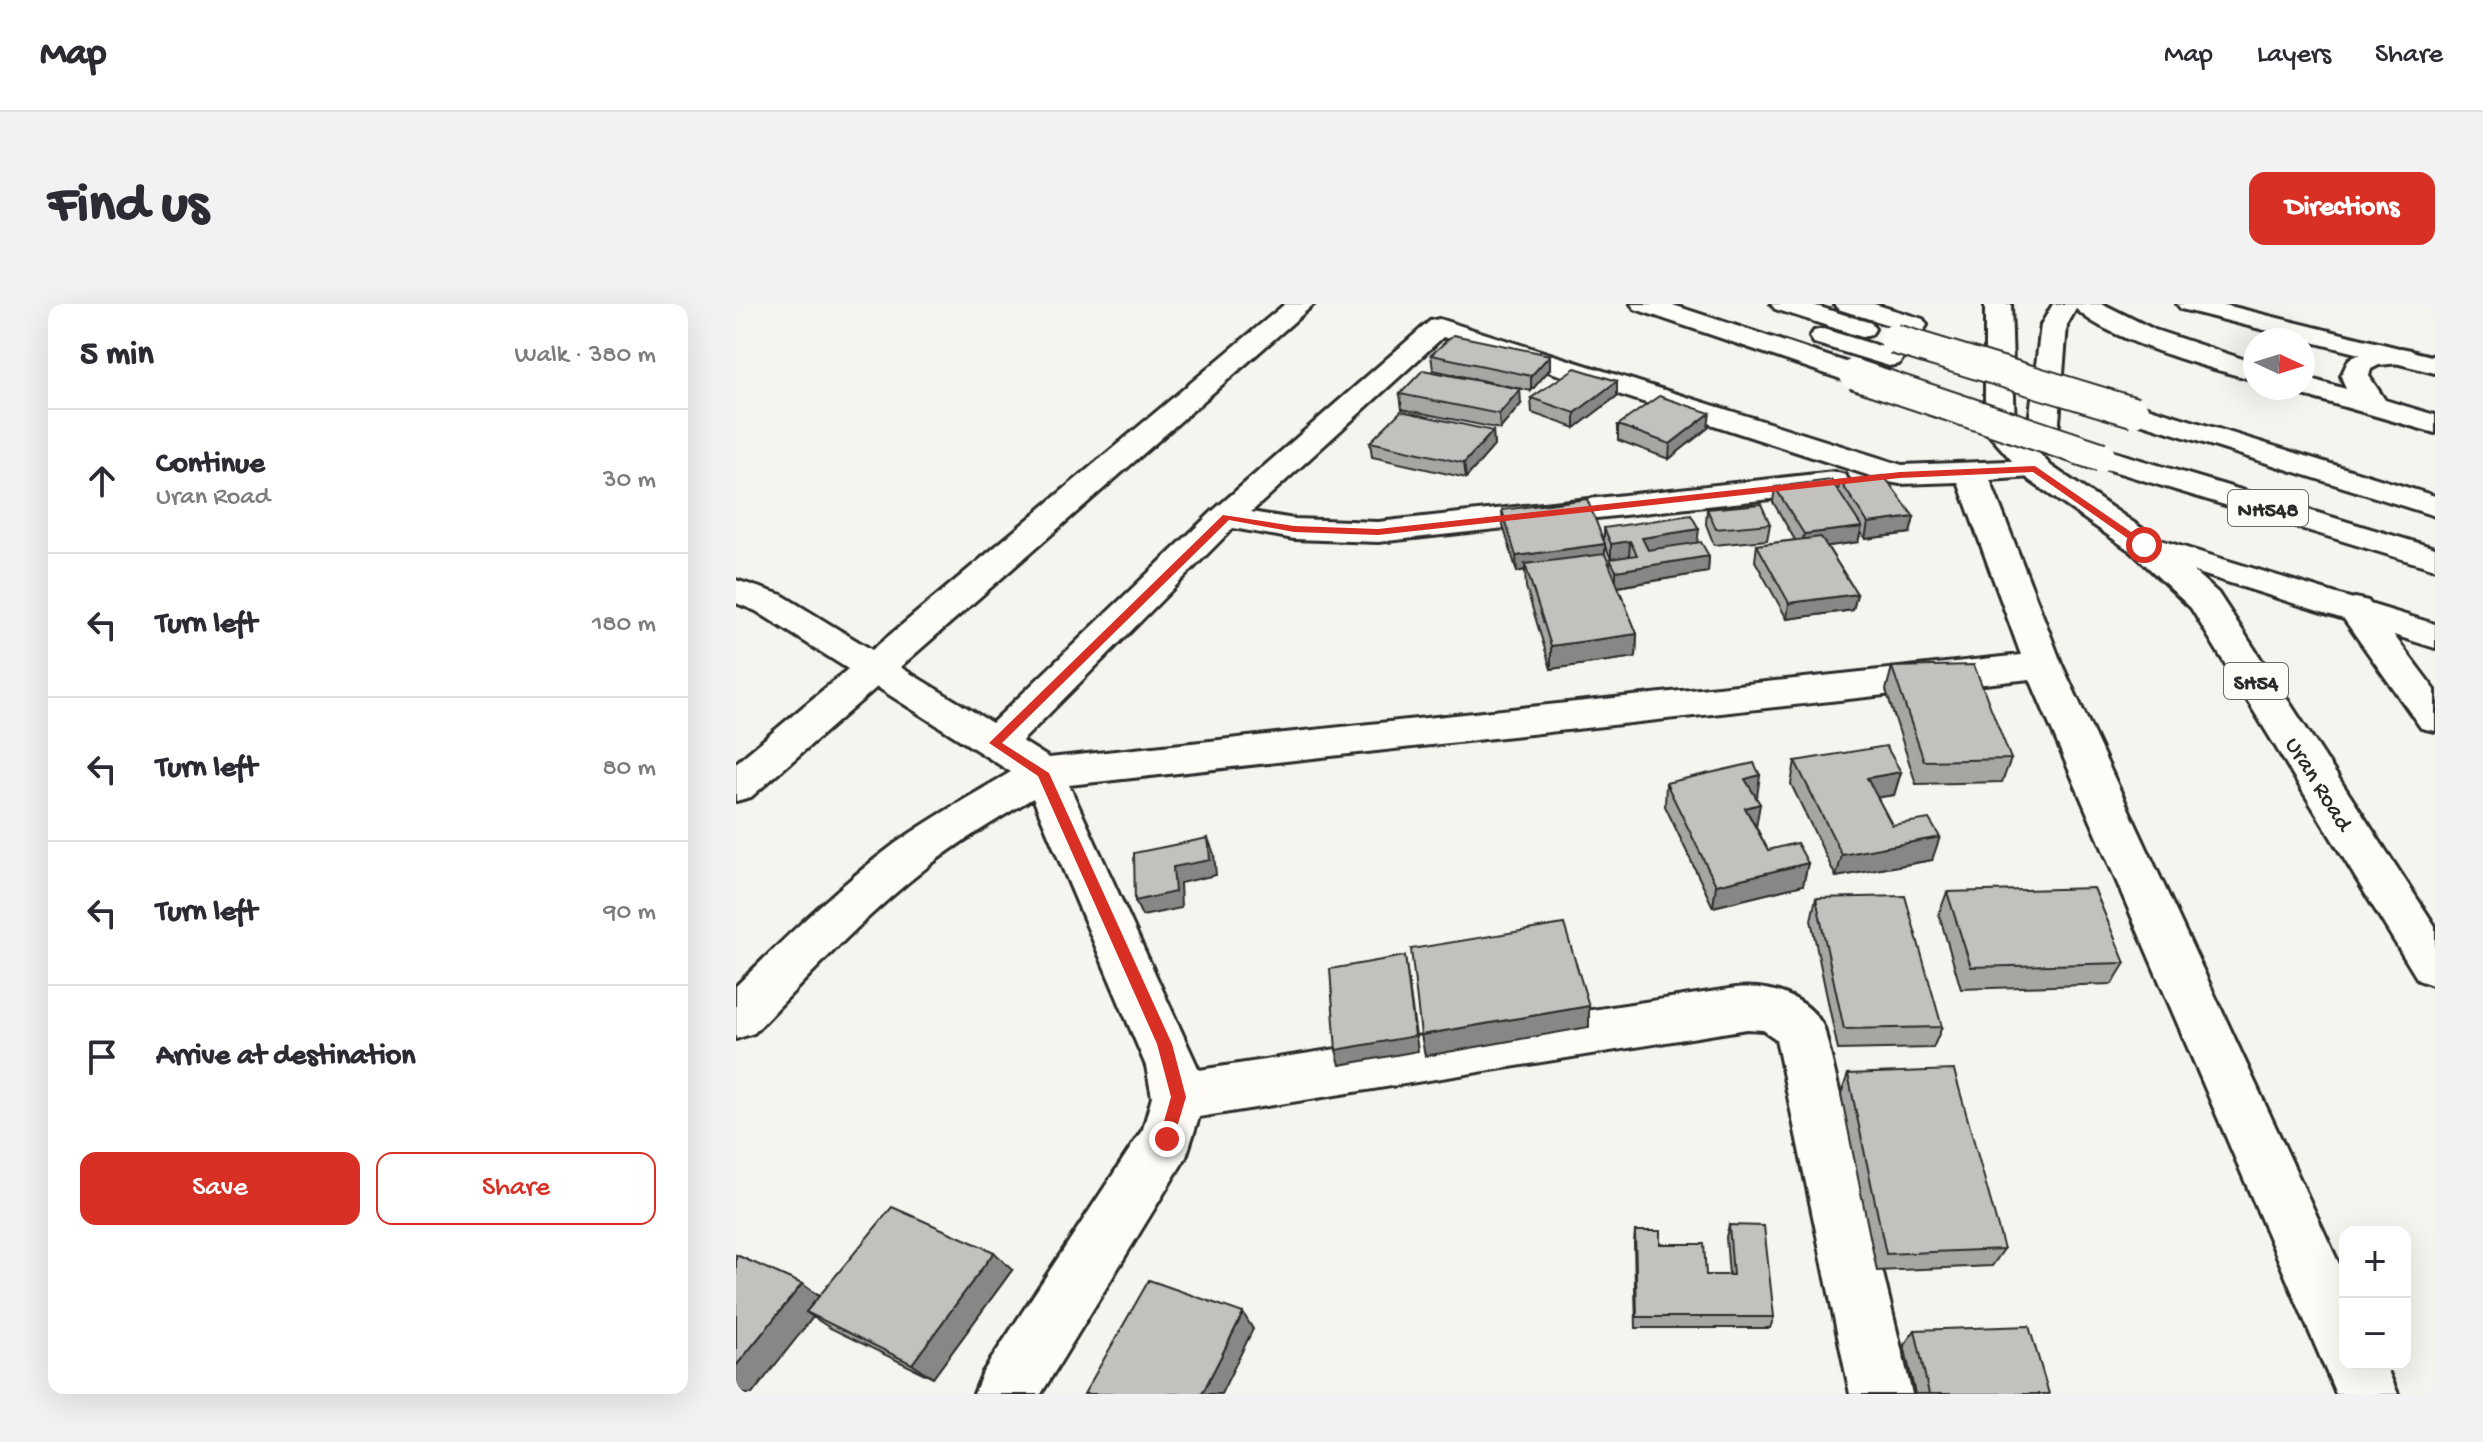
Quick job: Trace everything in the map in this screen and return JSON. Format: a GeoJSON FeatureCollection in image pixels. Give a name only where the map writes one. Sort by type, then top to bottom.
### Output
{"type":"FeatureCollection","features":[{"type":"Feature","properties":{"kind":"main road"},"geometry":{"type":"LineString","coordinates":[[736,786],[1301,304]]}},
{"type":"Feature","properties":{"kind":"main road","name":"NH548"},"geometry":{"type":"LineString","coordinates":[[1644,304],[1854,374],[2435,484]]}},
{"type":"Feature","properties":{"kind":"main road","name":"NH548"},"geometry":{"type":"LineString","coordinates":[[1723,304],[1899,341],[2123,424],[2435,559]]}},
{"type":"Feature","properties":{"kind":"main road","name":"NH548"},"geometry":{"type":"LineString","coordinates":[[1784,304],[1899,341],[2435,534]]}},
{"type":"Feature","properties":{"kind":"main road","name":"NH548"},"geometry":{"type":"LineString","coordinates":[[1847,304],[1899,341]]}},
{"type":"Feature","properties":{"kind":"main road","name":"Uran Road"},"geometry":{"type":"LineString","coordinates":[[1998,304],[2000,430],[2027,459],[2144,545],[2205,601],[2435,966]]}},
{"type":"Feature","properties":{"kind":"main road"},"geometry":{"type":"LineString","coordinates":[[2190,304],[2435,365]]}},
{"type":"Feature","properties":{"kind":"main road"},"geometry":{"type":"LineString","coordinates":[[2286,304],[2435,343]]}},
{"type":"Feature","properties":{"kind":"main road"},"geometry":{"type":"LineString","coordinates":[[1226,517],[1307,530],[1378,532],[1900,475],[1971,473],[2027,459],[2043,434],[2054,325],[2068,305],[2145,338],[2243,368]]}},
{"type":"Feature","properties":{"kind":"main road"},"geometry":{"type":"LineString","coordinates":[[995,743],[1226,517],[1439,327],[1900,475]]}},
{"type":"Feature","properties":{"kind":"main road"},"geometry":{"type":"LineString","coordinates":[[2374,406],[2361,390],[2355,376],[2359,365],[2373,357],[2401,356]]}},
{"type":"Feature","properties":{"kind":"main road"},"geometry":{"type":"LineString","coordinates":[[2315,389],[2435,424]]}},
{"type":"Feature","properties":{"kind":"main road","name":"NH548"},"geometry":{"type":"LineString","coordinates":[[2123,424],[2435,506]]}},
{"type":"Feature","properties":{"kind":"main road"},"geometry":{"type":"LineString","coordinates":[[1971,473],[2043,665],[2339,1331]]}},
{"type":"Feature","properties":{"kind":"main road"},"geometry":{"type":"LineString","coordinates":[[2144,545],[2435,636]]}},
{"type":"Feature","properties":{"kind":"main road"},"geometry":{"type":"LineString","coordinates":[[736,591],[769,603],[1043,773],[1164,1044],[1178,1097],[1167,1139],[1005,1394]]}},
{"type":"Feature","properties":{"kind":"main road"},"geometry":{"type":"LineString","coordinates":[[2355,609],[2418,675],[2435,718]]}},
{"type":"Feature","properties":{"kind":"main road"},"geometry":{"type":"LineString","coordinates":[[736,1018],[828,926],[893,869],[951,828],[1043,773],[2043,665]]}},
{"type":"Feature","properties":{"kind":"main road"},"geometry":{"type":"LineString","coordinates":[[1178,1097],[1711,1012],[1754,1006],[1783,1012],[1799,1028],[1881,1394]]}},
{"type":"Feature","properties":{"kind":"main road"},"geometry":{"type":"LineString","coordinates":[[2357,1370],[2367,1394]]}},
{"type":"Feature","properties":{"kind":"building"},"geometry":{"type":"Polygon","coordinates":[[[1453,335],[1550,355],[1531,376],[1431,355],[1453,335]]]}},
{"type":"Feature","properties":{"kind":"building"},"geometry":{"type":"Polygon","coordinates":[[[1575,368],[1617,381],[1575,413],[1531,398],[1575,368]]]}},
{"type":"Feature","properties":{"kind":"building"},"geometry":{"type":"Polygon","coordinates":[[[1423,370],[1520,389],[1499,414],[1400,394],[1423,370]]]}},
{"type":"Feature","properties":{"kind":"building"},"geometry":{"type":"Polygon","coordinates":[[[1659,396],[1710,413],[1670,444],[1618,425],[1659,396]]]}},
{"type":"Feature","properties":{"kind":"building"},"geometry":{"type":"Polygon","coordinates":[[[1401,411],[1493,431],[1464,463],[1370,442],[1401,411]]]}},
{"type":"Feature","properties":{"kind":"building"},"geometry":{"type":"Polygon","coordinates":[[[1884,476],[1914,517],[1868,523],[1840,481],[1884,476]]]}},
{"type":"Feature","properties":{"kind":"building"},"geometry":{"type":"Polygon","coordinates":[[[1831,480],[1862,527],[1804,534],[1775,487],[1831,480]]]}},
{"type":"Feature","properties":{"kind":"building"},"geometry":{"type":"Polygon","coordinates":[[[1587,499],[1605,544],[1516,556],[1502,510],[1587,499]]]}},
{"type":"Feature","properties":{"kind":"building"},"geometry":{"type":"Polygon","coordinates":[[[1761,504],[1770,524],[1716,529],[1707,509],[1761,504]]]}},
{"type":"Feature","properties":{"kind":"building"},"geometry":{"type":"Polygon","coordinates":[[[1691,515],[1699,529],[1642,538],[1648,550],[1701,542],[1709,556],[1616,571],[1610,559],[1637,555],[1630,541],[1611,544],[1604,528],[1691,515]]]}},
{"type":"Feature","properties":{"kind":"building"},"geometry":{"type":"Polygon","coordinates":[[[1821,537],[1857,594],[1789,603],[1757,545],[1821,537]]]}},
{"type":"Feature","properties":{"kind":"building"},"geometry":{"type":"Polygon","coordinates":[[[1605,554],[1637,634],[1551,646],[1525,564],[1605,554]]]}},
{"type":"Feature","properties":{"kind":"building"},"geometry":{"type":"Polygon","coordinates":[[[1974,665],[2011,759],[1924,761],[1892,667],[1974,665]]]}},
{"type":"Feature","properties":{"kind":"building"},"geometry":{"type":"Polygon","coordinates":[[[1886,746],[1901,772],[1867,778],[1892,825],[1929,819],[1940,837],[1842,855],[1795,761],[1886,746]]]}},
{"type":"Feature","properties":{"kind":"building"},"geometry":{"type":"Polygon","coordinates":[[[1754,763],[1760,775],[1745,779],[1760,804],[1745,808],[1768,850],[1797,843],[1808,863],[1716,885],[1666,783],[1754,763]]]}},
{"type":"Feature","properties":{"kind":"building"},"geometry":{"type":"Polygon","coordinates":[[[1208,838],[1210,860],[1173,867],[1175,892],[1135,901],[1134,853],[1208,838]]]}},
{"type":"Feature","properties":{"kind":"building"},"geometry":{"type":"Polygon","coordinates":[[[2094,888],[2125,963],[1971,967],[1947,892],[2094,888]]]}},
{"type":"Feature","properties":{"kind":"building"},"geometry":{"type":"Polygon","coordinates":[[[1905,896],[1942,1027],[1844,1029],[1816,898],[1905,896]]]}},
{"type":"Feature","properties":{"kind":"building"},"geometry":{"type":"Polygon","coordinates":[[[1564,924],[1589,1006],[1421,1035],[1411,949],[1564,924]]]}},
{"type":"Feature","properties":{"kind":"building"},"geometry":{"type":"Polygon","coordinates":[[[1405,956],[1415,1036],[1336,1050],[1330,969],[1405,956]]]}},
{"type":"Feature","properties":{"kind":"building"},"geometry":{"type":"Polygon","coordinates":[[[1954,1070],[2004,1249],[1886,1254],[1848,1074],[1954,1070]]]}},
{"type":"Feature","properties":{"kind":"building"},"geometry":{"type":"Polygon","coordinates":[[[892,1207],[994,1252],[912,1364],[806,1312],[892,1207]]]}},
{"type":"Feature","properties":{"kind":"building"},"geometry":{"type":"Polygon","coordinates":[[[1729,1225],[1764,1226],[1774,1317],[1637,1317],[1635,1231],[1660,1231],[1660,1244],[1704,1244],[1706,1275],[1733,1275],[1729,1225]]]}},
{"type":"Feature","properties":{"kind":"building"},"geometry":{"type":"Polygon","coordinates":[[[736,1255],[802,1284],[736,1366],[736,1255]]]}},
{"type":"Feature","properties":{"kind":"building"},"geometry":{"type":"Polygon","coordinates":[[[1149,1280],[1243,1313],[1202,1394],[1084,1394],[1149,1280]]]}},
{"type":"Feature","properties":{"kind":"building"},"geometry":{"type":"Polygon","coordinates":[[[2029,1326],[2049,1394],[1929,1394],[1915,1330],[2029,1326]]]}},
{"type":"Feature","properties":{"kind":"route"},"geometry":{"type":"LineString","coordinates":[[1167,1139],[1178,1097],[1164,1044],[1043,773],[995,743],[1226,517],[1294,529],[1378,532],[1900,475],[2035,469],[2144,545]]}}]}
